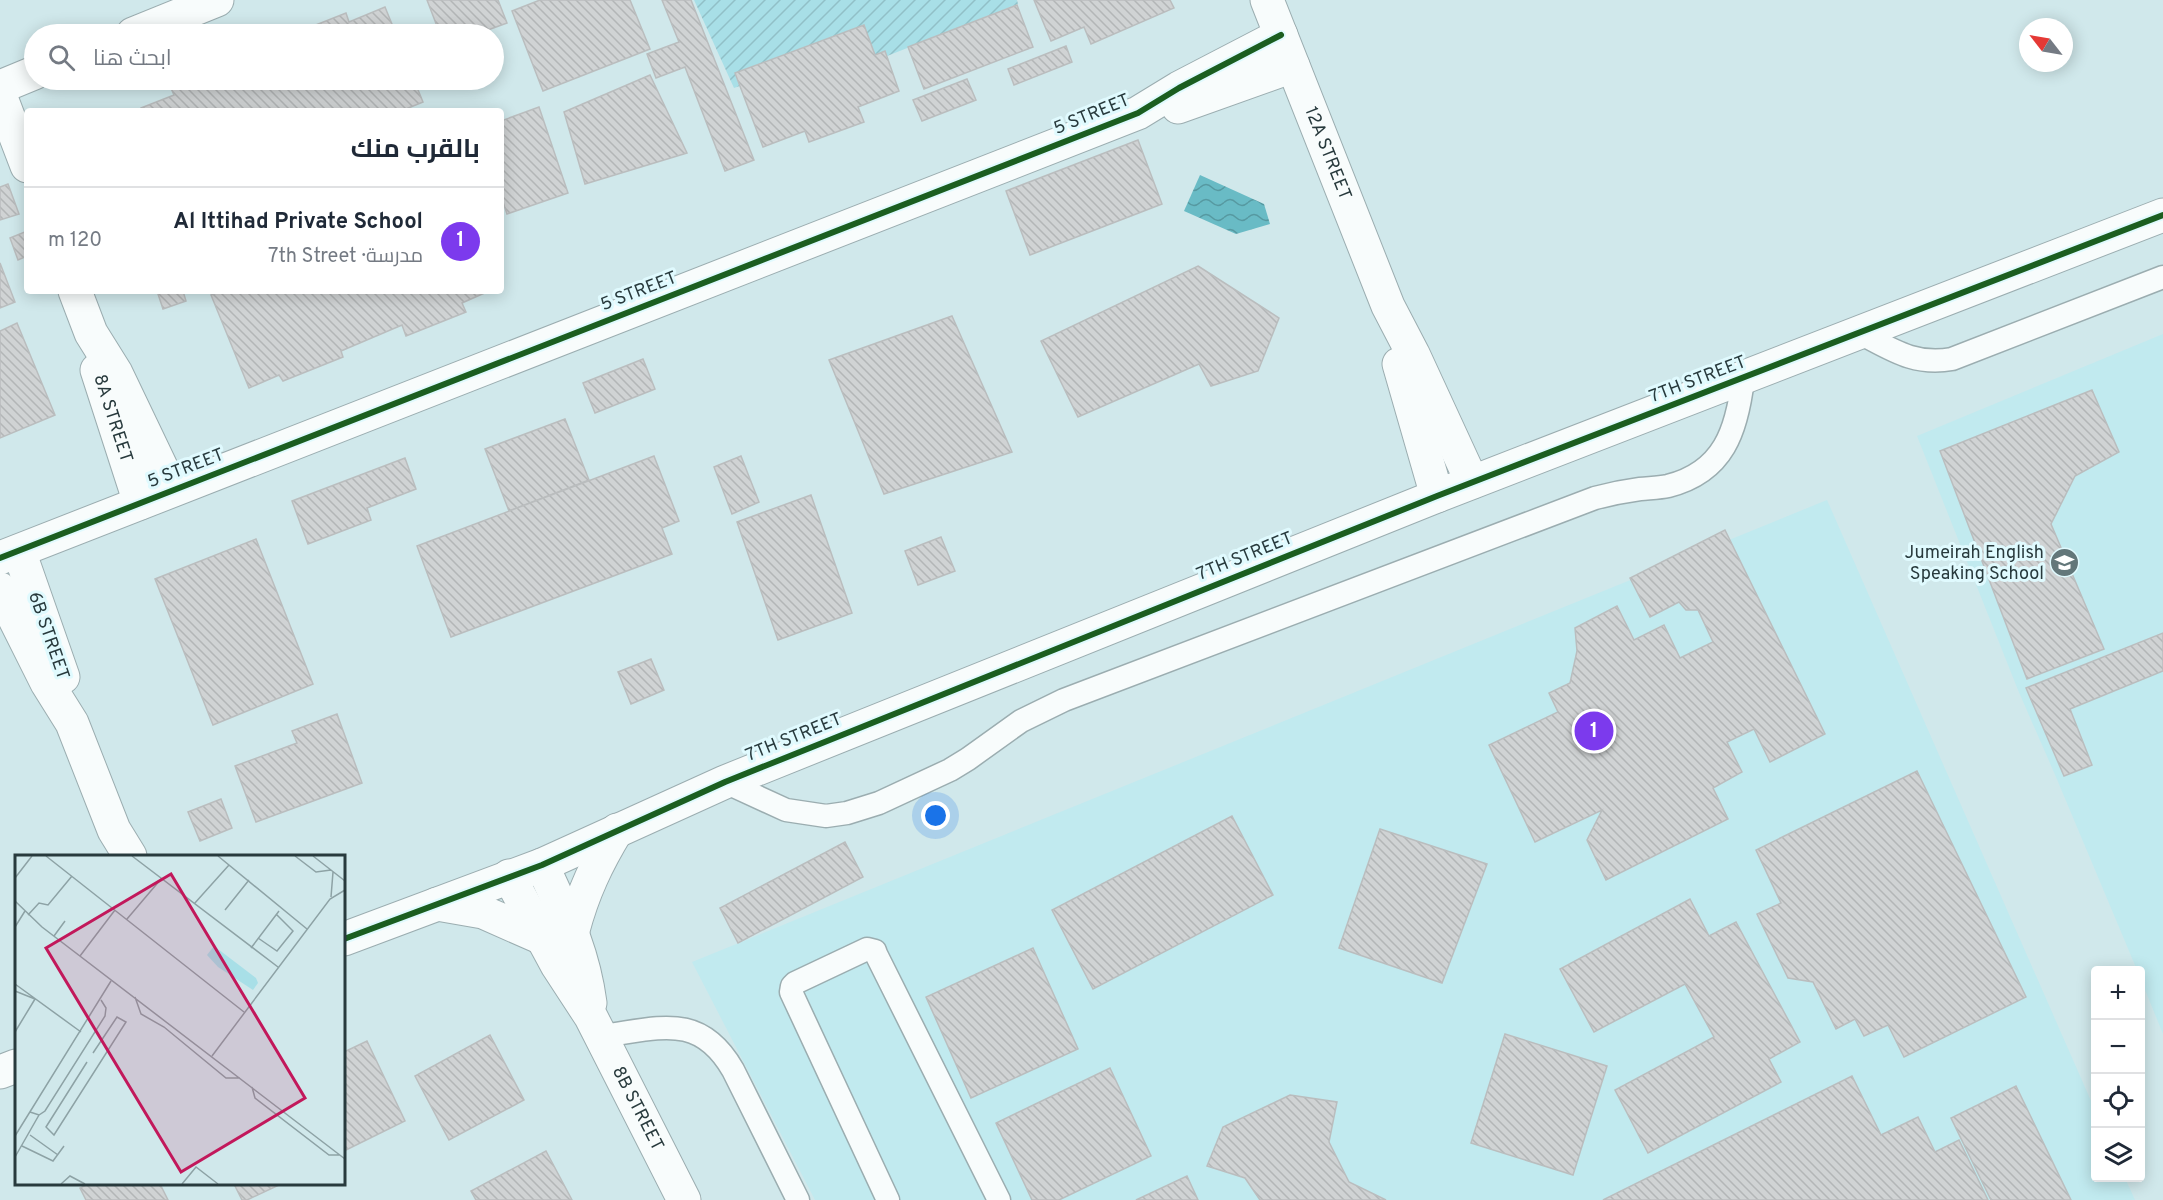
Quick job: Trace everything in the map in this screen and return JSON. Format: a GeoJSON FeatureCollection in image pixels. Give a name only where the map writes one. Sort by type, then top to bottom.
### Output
{"type":"FeatureCollection","features":[{"type":"Feature","properties":{"kind":"street"},"geometry":{"type":"LineString","coordinates":[[158,24],[217,0]]}},
{"type":"Feature","properties":{"kind":"street","name":"12A STREET"},"geometry":{"type":"LineString","coordinates":[[1267,0],[1388,306],[1413,354],[1472,482]]}},
{"type":"Feature","properties":{"kind":"street","name":"5 STREET"},"geometry":{"type":"LineString","coordinates":[[10,554],[1138,114],[1179,88],[1281,35]]}},
{"type":"Feature","properties":{"kind":"street","name":"5 STREET"},"geometry":{"type":"LineString","coordinates":[[1138,114],[1186,105],[1293,66]]}},
{"type":"Feature","properties":{"kind":"street"},"geometry":{"type":"LineString","coordinates":[[0,87],[24,77]]}},
{"type":"Feature","properties":{"kind":"street"},"geometry":{"type":"LineString","coordinates":[[0,95],[24,158]]}},
{"type":"Feature","properties":{"kind":"street","name":"7TH STREET"},"geometry":{"type":"LineString","coordinates":[[345,939],[542,865],[725,782],[1472,482],[1743,379],[2163,214]]}},
{"type":"Feature","properties":{"kind":"street","name":"8A STREET"},"geometry":{"type":"LineString","coordinates":[[76,294],[91,333],[100,380],[141,503]]}},
{"type":"Feature","properties":{"kind":"street","name":"12A STREET"},"geometry":{"type":"LineString","coordinates":[[1388,306],[1403,380],[1437,496]]}},
{"type":"Feature","properties":{"kind":"street","name":"8A STREET"},"geometry":{"type":"LineString","coordinates":[[91,333],[116,373],[172,490]]}},
{"type":"Feature","properties":{"kind":"street","name":"6B STREET"},"geometry":{"type":"LineString","coordinates":[[10,554],[63,675],[72,723],[120,848]]}},
{"type":"Feature","properties":{"kind":"street","name":"6B STREET"},"geometry":{"type":"LineString","coordinates":[[0,589],[47,683],[72,723]]}},
{"type":"Feature","properties":{"kind":"street"},"geometry":{"type":"LineString","coordinates":[[573,930],[579,907],[595,867],[618,830]]}},
{"type":"Feature","properties":{"kind":"street","name":"8B STREET"},"geometry":{"type":"LineString","coordinates":[[542,865],[573,930],[596,1026]]}},
{"type":"Feature","properties":{"kind":"street","name":"8B STREET"},"geometry":{"type":"LineString","coordinates":[[509,876],[542,938],[596,1026],[684,1200]]}},
{"type":"Feature","properties":{"kind":"street"},"geometry":{"type":"LineString","coordinates":[[437,904],[483,912],[542,938]]}},
{"type":"Feature","properties":{"kind":"street"},"geometry":{"type":"LineString","coordinates":[[0,1072],[15,1066]]}},
{"type":"Feature","properties":{"kind":"lane"},"geometry":{"type":"LineString","coordinates":[[1858,332],[1907,357],[1922,361],[1945,360],[2163,277]]}},
{"type":"Feature","properties":{"kind":"lane"},"geometry":{"type":"LineString","coordinates":[[725,782],[786,810],[806,815],[826,816],[867,808],[950,770],[1021,721],[1064,700],[1595,498],[1619,492],[1665,487],[1688,480],[1707,467],[1722,450],[1739,412],[1743,379]]}},
{"type":"Feature","properties":{"kind":"lane"},"geometry":{"type":"LineString","coordinates":[[888,1200],[791,992],[795,983],[867,948],[876,954],[999,1200]]}},
{"type":"Feature","properties":{"kind":"lane"},"geometry":{"type":"LineString","coordinates":[[596,1026],[677,1027],[695,1032],[711,1041],[724,1054],[733,1070],[798,1200]]}},
{"type":"Feature","properties":{"kind":"shaded area"},"geometry":{"type":"Polygon","coordinates":[[[694,0],[1017,0],[1018,4],[867,64],[857,44],[734,88],[694,0]]]}},
{"type":"Feature","properties":{"kind":"shaded area","name":"Jumeirah English Speaking School"},"geometry":{"type":"Polygon","coordinates":[[[2163,334],[2163,1034],[2145,990],[2145,966],[2135,966],[2018,690],[1917,436],[2163,334]]]}},
{"type":"Feature","properties":{"kind":"shaded area"},"geometry":{"type":"Polygon","coordinates":[[[1827,500],[2091,1101],[2091,1182],[2127,1182],[2135,1200],[815,1200],[692,962],[1827,500]]]}},
{"type":"Feature","properties":{"kind":"water"},"geometry":{"type":"Polygon","coordinates":[[[1200,175],[1264,204],[1270,224],[1236,234],[1184,211],[1200,175]]]}},
{"type":"Feature","properties":{"kind":"building"},"geometry":{"type":"Polygon","coordinates":[[[427,0],[498,0],[507,23],[504,24],[436,24],[427,0]]]}},
{"type":"Feature","properties":{"kind":"building"},"geometry":{"type":"Polygon","coordinates":[[[540,0],[630,0],[650,49],[543,91],[512,11],[540,0]]]}},
{"type":"Feature","properties":{"kind":"building"},"geometry":{"type":"Polygon","coordinates":[[[662,0],[691,0],[754,160],[725,171],[685,67],[656,78],[647,54],[679,42],[662,0]]]}},
{"type":"Feature","properties":{"kind":"building"},"geometry":{"type":"Polygon","coordinates":[[[1034,0],[1170,0],[1174,8],[1091,44],[1084,27],[1051,41],[1034,0]]]}},
{"type":"Feature","properties":{"kind":"building"},"geometry":{"type":"Polygon","coordinates":[[[1017,5],[1033,47],[924,89],[908,47],[1017,5]]]}},
{"type":"Feature","properties":{"kind":"building"},"geometry":{"type":"Polygon","coordinates":[[[385,7],[392,24],[318,24],[346,13],[349,22],[385,7]]]}},
{"type":"Feature","properties":{"kind":"building"},"geometry":{"type":"Polygon","coordinates":[[[864,25],[875,55],[885,51],[899,91],[858,107],[864,122],[809,142],[805,131],[763,147],[735,73],[864,25]]]}},
{"type":"Feature","properties":{"kind":"building"},"geometry":{"type":"Polygon","coordinates":[[[1066,46],[1072,62],[1014,85],[1008,69],[1066,46]]]}},
{"type":"Feature","properties":{"kind":"building"},"geometry":{"type":"Polygon","coordinates":[[[650,75],[687,153],[585,184],[564,112],[650,75]]]}},
{"type":"Feature","properties":{"kind":"building"},"geometry":{"type":"Polygon","coordinates":[[[967,79],[976,100],[922,121],[913,100],[967,79]]]}},
{"type":"Feature","properties":{"kind":"building"},"geometry":{"type":"Polygon","coordinates":[[[172,90],[418,90],[423,102],[408,108],[141,108],[174,95],[172,90]]]}},
{"type":"Feature","properties":{"kind":"building"},"geometry":{"type":"Polygon","coordinates":[[[539,107],[568,193],[507,214],[504,205],[504,120],[539,107]]]}},
{"type":"Feature","properties":{"kind":"building"},"geometry":{"type":"Polygon","coordinates":[[[1138,140],[1162,204],[1030,255],[1006,191],[1138,140]]]}},
{"type":"Feature","properties":{"kind":"building"},"geometry":{"type":"Polygon","coordinates":[[[8,184],[19,214],[0,220],[0,187],[8,184]]]}},
{"type":"Feature","properties":{"kind":"building"},"geometry":{"type":"Polygon","coordinates":[[[24,232],[24,257],[18,260],[10,238],[24,232]]]}},
{"type":"Feature","properties":{"kind":"building"},"geometry":{"type":"Polygon","coordinates":[[[0,263],[15,302],[0,308],[0,263]]]}},
{"type":"Feature","properties":{"kind":"building"},"geometry":{"type":"Polygon","coordinates":[[[1198,266],[1279,318],[1258,371],[1211,386],[1199,364],[1078,417],[1041,341],[1198,266]]]}},
{"type":"Feature","properties":{"kind":"building"},"geometry":{"type":"Polygon","coordinates":[[[158,294],[184,294],[186,301],[163,309],[158,294]]]}},
{"type":"Feature","properties":{"kind":"building"},"geometry":{"type":"Polygon","coordinates":[[[482,294],[462,303],[466,312],[406,336],[402,325],[341,351],[343,357],[283,381],[279,375],[249,388],[211,295],[482,294]]]}},
{"type":"Feature","properties":{"kind":"building"},"geometry":{"type":"Polygon","coordinates":[[[952,316],[1012,452],[884,494],[829,360],[952,316]]]}},
{"type":"Feature","properties":{"kind":"building"},"geometry":{"type":"Polygon","coordinates":[[[17,323],[55,415],[0,438],[0,331],[17,323]]]}},
{"type":"Feature","properties":{"kind":"building"},"geometry":{"type":"Polygon","coordinates":[[[643,359],[655,389],[595,413],[583,383],[643,359]]]}},
{"type":"Feature","properties":{"kind":"building"},"geometry":{"type":"Polygon","coordinates":[[[2092,390],[2119,452],[2075,476],[2051,524],[2104,649],[2027,679],[1940,451],[2092,390]]]}},
{"type":"Feature","properties":{"kind":"building"},"geometry":{"type":"Polygon","coordinates":[[[565,419],[589,480],[509,511],[485,449],[565,419]]]}},
{"type":"Feature","properties":{"kind":"building"},"geometry":{"type":"Polygon","coordinates":[[[654,456],[679,521],[662,528],[672,554],[451,637],[417,546],[654,456]]]}},
{"type":"Feature","properties":{"kind":"building"},"geometry":{"type":"Polygon","coordinates":[[[741,456],[759,502],[732,514],[714,467],[741,456]]]}},
{"type":"Feature","properties":{"kind":"building"},"geometry":{"type":"Polygon","coordinates":[[[405,458],[416,489],[367,508],[371,520],[308,544],[292,501],[405,458]]]}},
{"type":"Feature","properties":{"kind":"building"},"geometry":{"type":"Polygon","coordinates":[[[811,495],[852,613],[778,640],[737,522],[811,495]]]}},
{"type":"Feature","properties":{"kind":"building"},"geometry":{"type":"Polygon","coordinates":[[[1725,530],[1825,734],[1770,762],[1754,729],[1727,742],[1742,772],[1713,788],[1728,819],[1606,880],[1587,840],[1602,810],[1535,842],[1489,745],[1558,712],[1549,693],[1570,683],[1577,651],[1575,628],[1617,606],[1634,640],[1664,625],[1680,658],[1713,642],[1698,610],[1686,610],[1679,602],[1650,617],[1630,578],[1725,530]]]}},
{"type":"Feature","properties":{"kind":"building"},"geometry":{"type":"Polygon","coordinates":[[[941,537],[955,571],[918,585],[905,551],[941,537]]]}},
{"type":"Feature","properties":{"kind":"building"},"geometry":{"type":"Polygon","coordinates":[[[256,539],[313,684],[213,725],[155,579],[256,539]]]}},
{"type":"Feature","properties":{"kind":"building"},"geometry":{"type":"Polygon","coordinates":[[[2163,633],[2163,671],[2070,709],[2092,765],[2064,776],[2026,688],[2163,633]]]}},
{"type":"Feature","properties":{"kind":"building"},"geometry":{"type":"Polygon","coordinates":[[[651,659],[664,690],[631,704],[618,672],[651,659]]]}},
{"type":"Feature","properties":{"kind":"building"},"geometry":{"type":"Polygon","coordinates":[[[337,714],[362,783],[256,822],[235,766],[297,743],[292,731],[337,714]]]}},
{"type":"Feature","properties":{"kind":"building"},"geometry":{"type":"Polygon","coordinates":[[[1917,771],[2026,997],[1904,1057],[1888,1025],[1864,1036],[1855,1019],[1836,1029],[1813,982],[1788,978],[1757,914],[1781,903],[1756,850],[1917,771]]]}},
{"type":"Feature","properties":{"kind":"building"},"geometry":{"type":"Polygon","coordinates":[[[221,799],[232,828],[200,841],[188,812],[221,799]]]}},
{"type":"Feature","properties":{"kind":"building"},"geometry":{"type":"Polygon","coordinates":[[[1232,816],[1273,895],[1093,989],[1052,910],[1232,816]]]}},
{"type":"Feature","properties":{"kind":"building"},"geometry":{"type":"Polygon","coordinates":[[[1380,829],[1487,864],[1442,983],[1339,948],[1380,829]]]}},
{"type":"Feature","properties":{"kind":"building"},"geometry":{"type":"Polygon","coordinates":[[[845,842],[863,877],[738,943],[720,908],[845,842]]]}},
{"type":"Feature","properties":{"kind":"building"},"geometry":{"type":"Polygon","coordinates":[[[1690,899],[1709,936],[1736,922],[1800,1042],[1769,1059],[1781,1082],[1648,1153],[1615,1090],[1714,1037],[1685,984],[1594,1032],[1560,969],[1690,899]]]}},
{"type":"Feature","properties":{"kind":"building"},"geometry":{"type":"Polygon","coordinates":[[[1033,948],[1078,1049],[971,1098],[926,997],[1033,948]]]}},
{"type":"Feature","properties":{"kind":"building"},"geometry":{"type":"Polygon","coordinates":[[[1505,1034],[1607,1066],[1573,1175],[1471,1143],[1505,1034]]]}},
{"type":"Feature","properties":{"kind":"building"},"geometry":{"type":"Polygon","coordinates":[[[490,1035],[524,1100],[449,1140],[415,1076],[490,1035]]]}},
{"type":"Feature","properties":{"kind":"building"},"geometry":{"type":"Polygon","coordinates":[[[367,1041],[405,1121],[345,1151],[345,1052],[367,1041]]]}},
{"type":"Feature","properties":{"kind":"building"},"geometry":{"type":"Polygon","coordinates":[[[1110,1068],[1151,1156],[1059,1200],[1032,1200],[996,1123],[1110,1068]]]}},
{"type":"Feature","properties":{"kind":"building"},"geometry":{"type":"Polygon","coordinates":[[[1852,1076],[1881,1135],[1918,1117],[1935,1152],[1959,1140],[1988,1200],[1603,1200],[1852,1076]]]}},
{"type":"Feature","properties":{"kind":"building"},"geometry":{"type":"Polygon","coordinates":[[[2016,1086],[2071,1200],[1991,1200],[1951,1118],[2016,1086]]]}},
{"type":"Feature","properties":{"kind":"building"},"geometry":{"type":"Polygon","coordinates":[[[1290,1095],[1337,1102],[1329,1142],[1349,1182],[1386,1200],[1260,1200],[1245,1178],[1207,1166],[1223,1127],[1290,1095]]]}},
{"type":"Feature","properties":{"kind":"building"},"geometry":{"type":"Polygon","coordinates":[[[546,1151],[572,1200],[476,1200],[471,1191],[546,1151]]]}},
{"type":"Feature","properties":{"kind":"building"},"geometry":{"type":"Polygon","coordinates":[[[1187,1176],[1198,1200],[1136,1200],[1187,1176]]]}},
{"type":"Feature","properties":{"kind":"building"},"geometry":{"type":"Polygon","coordinates":[[[86,1185],[160,1185],[168,1200],[86,1200],[80,1188],[86,1185]]]}},
{"type":"Feature","properties":{"kind":"building"},"geometry":{"type":"Polygon","coordinates":[[[234,1185],[279,1185],[247,1200],[242,1200],[234,1185]]]}},
{"type":"Feature","properties":{"kind":"cycle path"},"geometry":{"type":"LineString","coordinates":[[0,558],[1138,113],[1179,88],[1281,35]]}},
{"type":"Feature","properties":{"kind":"cycle path"},"geometry":{"type":"LineString","coordinates":[[345,939],[542,865],[725,782],[1437,496],[2163,215]]}},
{"type":"Feature","properties":{"kind":"place","name":"Jumeirah English Speaking School"},"geometry":{"type":"Point","coordinates":[2065,563]}},
{"type":"Feature","properties":{"kind":"place","name":"Al Ittihad Private School"},"geometry":{"type":"Point","coordinates":[1594,731]}}]}
